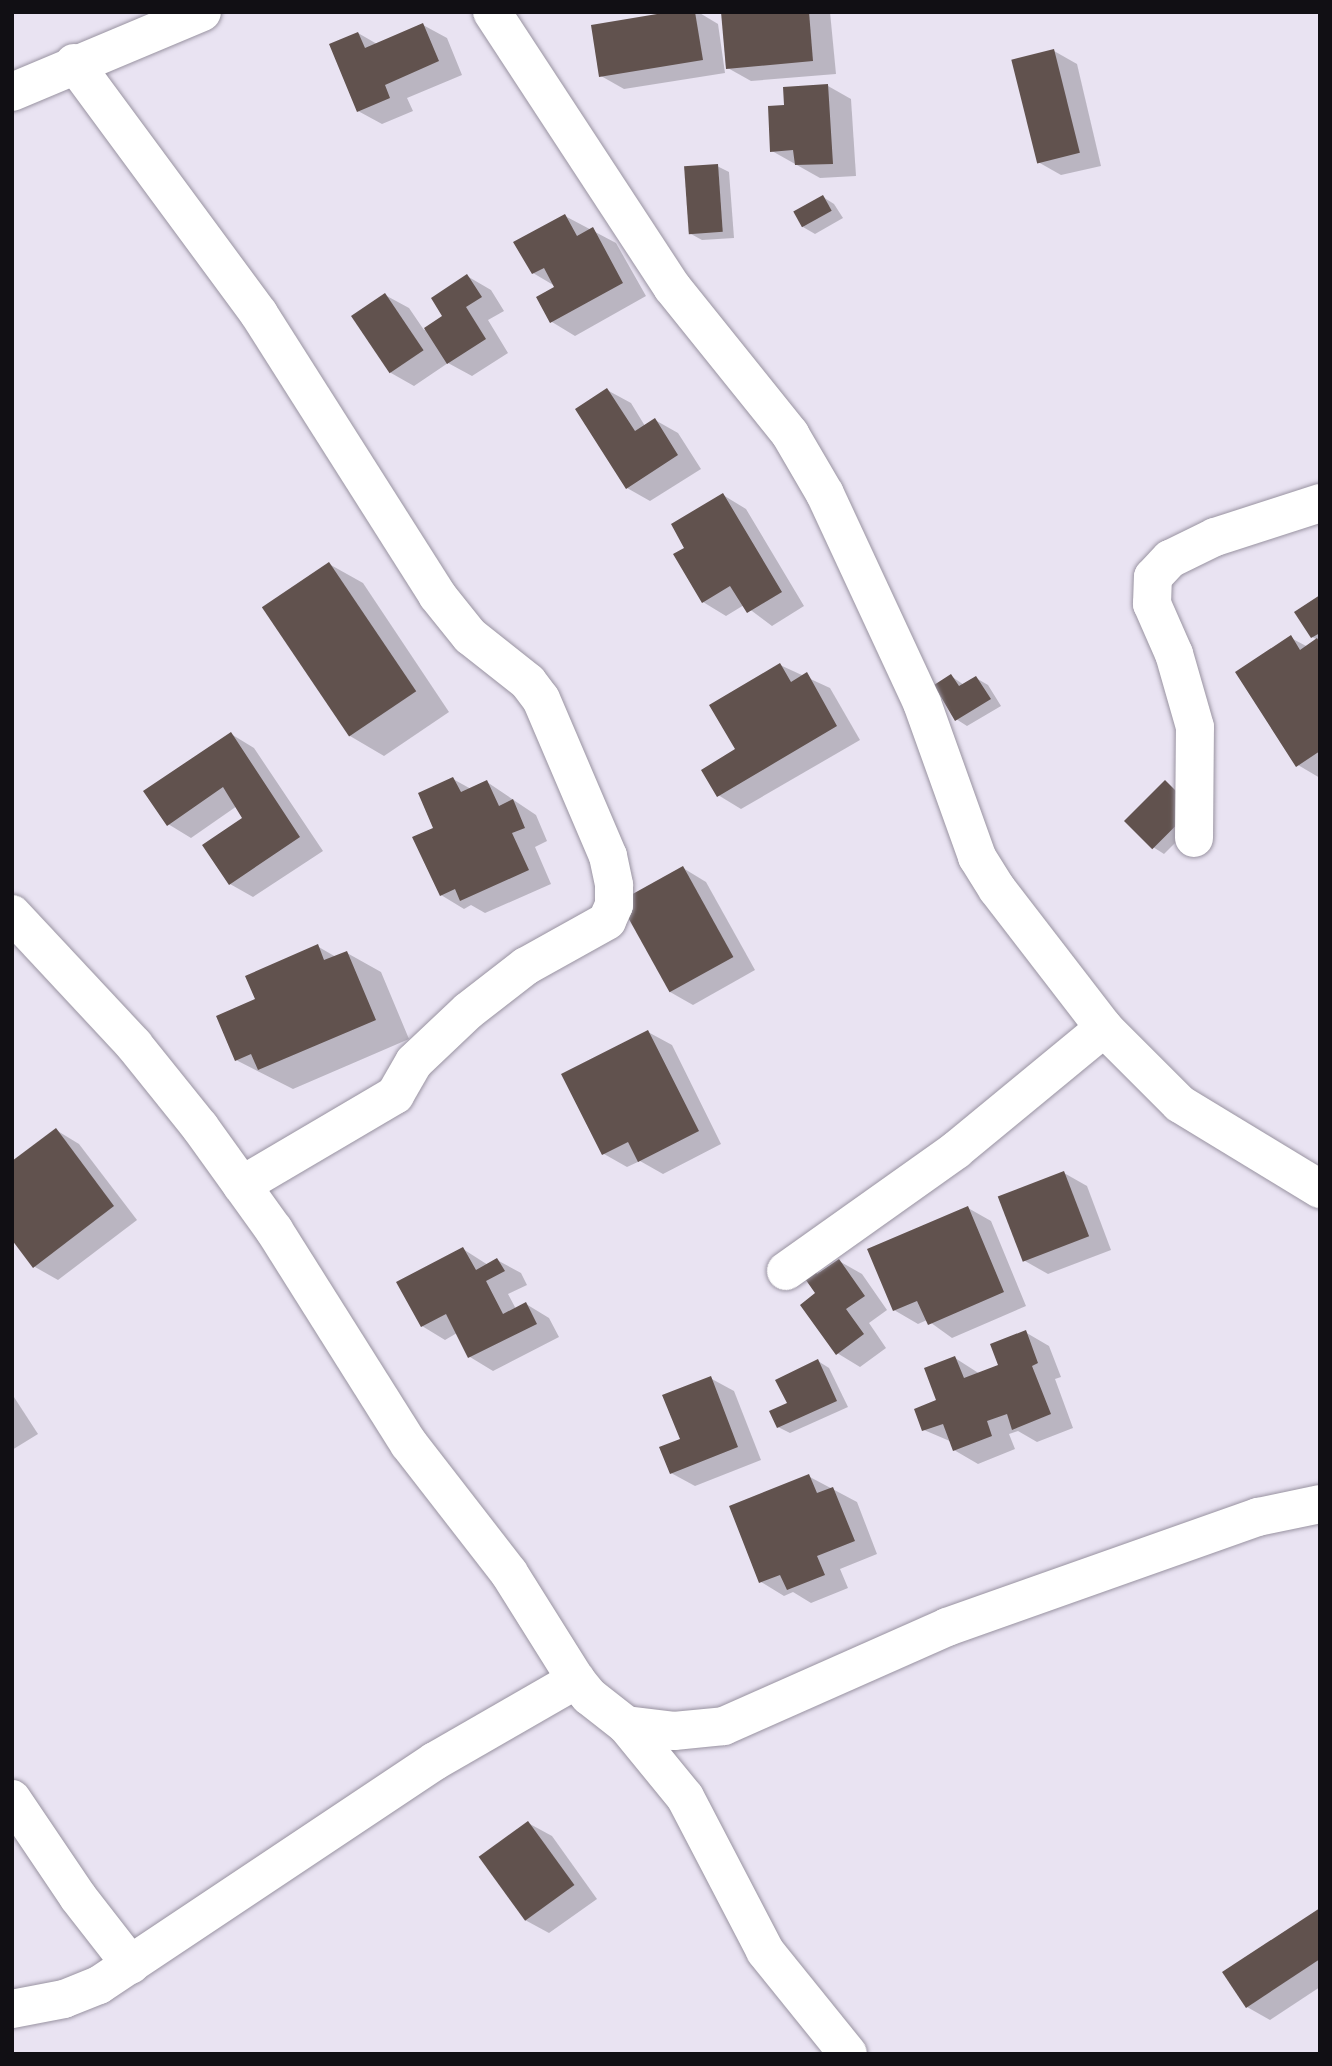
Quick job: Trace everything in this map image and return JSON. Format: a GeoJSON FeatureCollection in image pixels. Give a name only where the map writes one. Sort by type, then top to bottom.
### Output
{"type":"FeatureCollection","features":[{"type":"Feature","properties":{"kind":"street"},"geometry":{"type":"LineString","coordinates":[[12,92],[74,63],[202,12]]}},
{"type":"Feature","properties":{"kind":"street"},"geometry":{"type":"LineString","coordinates":[[492,12],[672,287],[790,434],[825,494],[922,703],[977,857],[997,889],[1104,1028],[1180,1104],[1320,1189]]}},
{"type":"Feature","properties":{"kind":"street"},"geometry":{"type":"LineString","coordinates":[[74,63],[259,314],[437,596],[470,636],[528,682],[541,699],[608,856],[614,885],[614,905],[607,921],[526,966],[468,1012],[414,1062],[395,1095],[242,1185]]}},
{"type":"Feature","properties":{"kind":"street"},"geometry":{"type":"LineString","coordinates":[[1194,838],[1195,727],[1174,654],[1152,604],[1153,577],[1170,559],[1215,537],[1320,503]]}},
{"type":"Feature","properties":{"kind":"street"},"geometry":{"type":"LineString","coordinates":[[12,914],[134,1045],[242,1185],[409,1444],[509,1573],[576,1680],[589,1696],[626,1725],[685,1797],[765,1951],[848,2054]]}},
{"type":"Feature","properties":{"kind":"street"},"geometry":{"type":"LineString","coordinates":[[786,1271],[956,1150],[1104,1028]]}},
{"type":"Feature","properties":{"kind":"street"},"geometry":{"type":"LineString","coordinates":[[626,1725],[674,1731],[724,1726],[947,1627],[1258,1517],[1320,1504]]}},
{"type":"Feature","properties":{"kind":"street"},"geometry":{"type":"LineString","coordinates":[[12,2009],[64,1999],[99,1985],[435,1761],[576,1680]]}},
{"type":"Feature","properties":{"kind":"street"},"geometry":{"type":"LineString","coordinates":[[12,1799],[42,1847],[131,1965]]}},
{"type":"Feature","properties":{"kind":"building"},"geometry":{"type":"Polygon","coordinates":[[[669,12],[695,12],[703,60],[599,77],[591,25],[669,12]]]}},
{"type":"Feature","properties":{"kind":"building"},"geometry":{"type":"Polygon","coordinates":[[[721,12],[809,12],[813,61],[726,69],[721,12]]]}},
{"type":"Feature","properties":{"kind":"building"},"geometry":{"type":"Polygon","coordinates":[[[423,23],[439,61],[385,85],[390,98],[357,112],[329,44],[358,32],[365,48],[423,23]]]}},
{"type":"Feature","properties":{"kind":"building"},"geometry":{"type":"Polygon","coordinates":[[[1054,49],[1080,153],[1037,163],[1011,60],[1054,49]]]}},
{"type":"Feature","properties":{"kind":"building"},"geometry":{"type":"Polygon","coordinates":[[[828,84],[833,164],[795,165],[793,150],[770,152],[768,106],[784,105],[783,87],[828,84]]]}},
{"type":"Feature","properties":{"kind":"building"},"geometry":{"type":"Polygon","coordinates":[[[718,164],[723,232],[689,234],[684,166],[718,164]]]}},
{"type":"Feature","properties":{"kind":"building"},"geometry":{"type":"Polygon","coordinates":[[[823,195],[832,211],[802,227],[793,211],[823,195]]]}},
{"type":"Feature","properties":{"kind":"building"},"geometry":{"type":"Polygon","coordinates":[[[565,214],[577,236],[593,227],[623,283],[550,323],[536,297],[554,287],[544,268],[532,274],[513,242],[565,214]]]}},
{"type":"Feature","properties":{"kind":"building"},"geometry":{"type":"Polygon","coordinates":[[[467,274],[482,297],[466,307],[486,339],[447,364],[424,328],[442,316],[431,298],[467,274]]]}},
{"type":"Feature","properties":{"kind":"building"},"geometry":{"type":"Polygon","coordinates":[[[385,293],[424,350],[390,373],[351,316],[385,293]]]}},
{"type":"Feature","properties":{"kind":"building"},"geometry":{"type":"Polygon","coordinates":[[[607,388],[635,431],[655,418],[678,455],[626,489],[575,409],[607,388]]]}},
{"type":"Feature","properties":{"kind":"building"},"geometry":{"type":"Polygon","coordinates":[[[723,493],[782,592],[747,613],[730,586],[702,603],[673,554],[684,548],[671,524],[723,493]]]}},
{"type":"Feature","properties":{"kind":"building"},"geometry":{"type":"Polygon","coordinates":[[[329,562],[416,691],[349,737],[262,607],[329,562]]]}},
{"type":"Feature","properties":{"kind":"building"},"geometry":{"type":"Polygon","coordinates":[[[1320,595],[1320,633],[1311,638],[1294,612],[1320,595]]]}},
{"type":"Feature","properties":{"kind":"building"},"geometry":{"type":"Polygon","coordinates":[[[1291,635],[1300,650],[1317,638],[1320,643],[1320,751],[1296,767],[1235,672],[1291,635]]]}},
{"type":"Feature","properties":{"kind":"building"},"geometry":{"type":"Polygon","coordinates":[[[780,663],[791,682],[807,672],[837,726],[717,797],[701,770],[735,749],[709,705],[780,663]]]}},
{"type":"Feature","properties":{"kind":"building"},"geometry":{"type":"Polygon","coordinates":[[[951,674],[959,686],[976,676],[991,699],[955,721],[934,685],[951,674]]]}},
{"type":"Feature","properties":{"kind":"building"},"geometry":{"type":"Polygon","coordinates":[[[231,732],[300,837],[229,885],[202,845],[242,818],[223,787],[167,826],[143,791],[231,732]]]}},
{"type":"Feature","properties":{"kind":"building"},"geometry":{"type":"Polygon","coordinates":[[[453,777],[461,792],[487,780],[499,806],[513,799],[525,828],[512,833],[529,870],[460,901],[455,889],[440,896],[412,837],[433,828],[418,793],[453,777]]]}},
{"type":"Feature","properties":{"kind":"building"},"geometry":{"type":"Polygon","coordinates":[[[1165,780],[1193,808],[1152,849],[1124,821],[1165,780]]]}},
{"type":"Feature","properties":{"kind":"building"},"geometry":{"type":"Polygon","coordinates":[[[683,866],[733,957],[670,992],[619,901],[683,866]]]}},
{"type":"Feature","properties":{"kind":"building"},"geometry":{"type":"Polygon","coordinates":[[[318,944],[324,960],[347,951],[376,1020],[258,1070],[251,1054],[235,1061],[216,1016],[255,999],[245,976],[318,944]]]}},
{"type":"Feature","properties":{"kind":"building"},"geometry":{"type":"Polygon","coordinates":[[[648,1030],[699,1131],[638,1162],[628,1142],[602,1155],[561,1074],[648,1030]]]}},
{"type":"Feature","properties":{"kind":"building"},"geometry":{"type":"Polygon","coordinates":[[[56,1128],[114,1206],[33,1268],[12,1240],[12,1161],[56,1128]]]}},
{"type":"Feature","properties":{"kind":"building"},"geometry":{"type":"Polygon","coordinates":[[[1064,1171],[1089,1236],[1023,1262],[998,1196],[1064,1171]]]}},
{"type":"Feature","properties":{"kind":"building"},"geometry":{"type":"Polygon","coordinates":[[[968,1206],[1004,1292],[928,1325],[917,1301],[893,1311],[867,1249],[968,1206]]]}},
{"type":"Feature","properties":{"kind":"building"},"geometry":{"type":"Polygon","coordinates":[[[463,1247],[476,1270],[497,1258],[505,1271],[486,1281],[503,1314],[526,1302],[537,1324],[468,1358],[446,1314],[421,1327],[396,1282],[463,1247]]]}},
{"type":"Feature","properties":{"kind":"building"},"geometry":{"type":"Polygon","coordinates":[[[839,1259],[865,1296],[846,1309],[864,1334],[836,1355],[800,1305],[815,1293],[801,1273],[811,1266],[817,1274],[839,1259]]]}},
{"type":"Feature","properties":{"kind":"building"},"geometry":{"type":"Polygon","coordinates":[[[1026,1330],[1038,1363],[1032,1366],[1051,1414],[1012,1430],[1007,1414],[987,1421],[992,1436],[953,1451],[943,1424],[922,1431],[914,1409],[936,1400],[924,1368],[955,1356],[964,1378],[998,1365],[990,1344],[1026,1330]]]}},
{"type":"Feature","properties":{"kind":"building"},"geometry":{"type":"Polygon","coordinates":[[[818,1359],[837,1401],[777,1428],[769,1411],[787,1403],[775,1380],[818,1359]]]}},
{"type":"Feature","properties":{"kind":"building"},"geometry":{"type":"Polygon","coordinates":[[[711,1376],[738,1447],[670,1474],[659,1447],[680,1439],[662,1395],[711,1376]]]}},
{"type":"Feature","properties":{"kind":"building"},"geometry":{"type":"Polygon","coordinates":[[[809,1474],[817,1493],[833,1487],[855,1541],[817,1556],[825,1575],[787,1590],[780,1575],[759,1583],[729,1506],[809,1474]]]}},
{"type":"Feature","properties":{"kind":"building"},"geometry":{"type":"Polygon","coordinates":[[[528,1821],[574,1885],[525,1921],[479,1857],[528,1821]]]}},
{"type":"Feature","properties":{"kind":"building"},"geometry":{"type":"Polygon","coordinates":[[[1320,1908],[1320,1959],[1246,2008],[1222,1972],[1320,1908]]]}}]}
